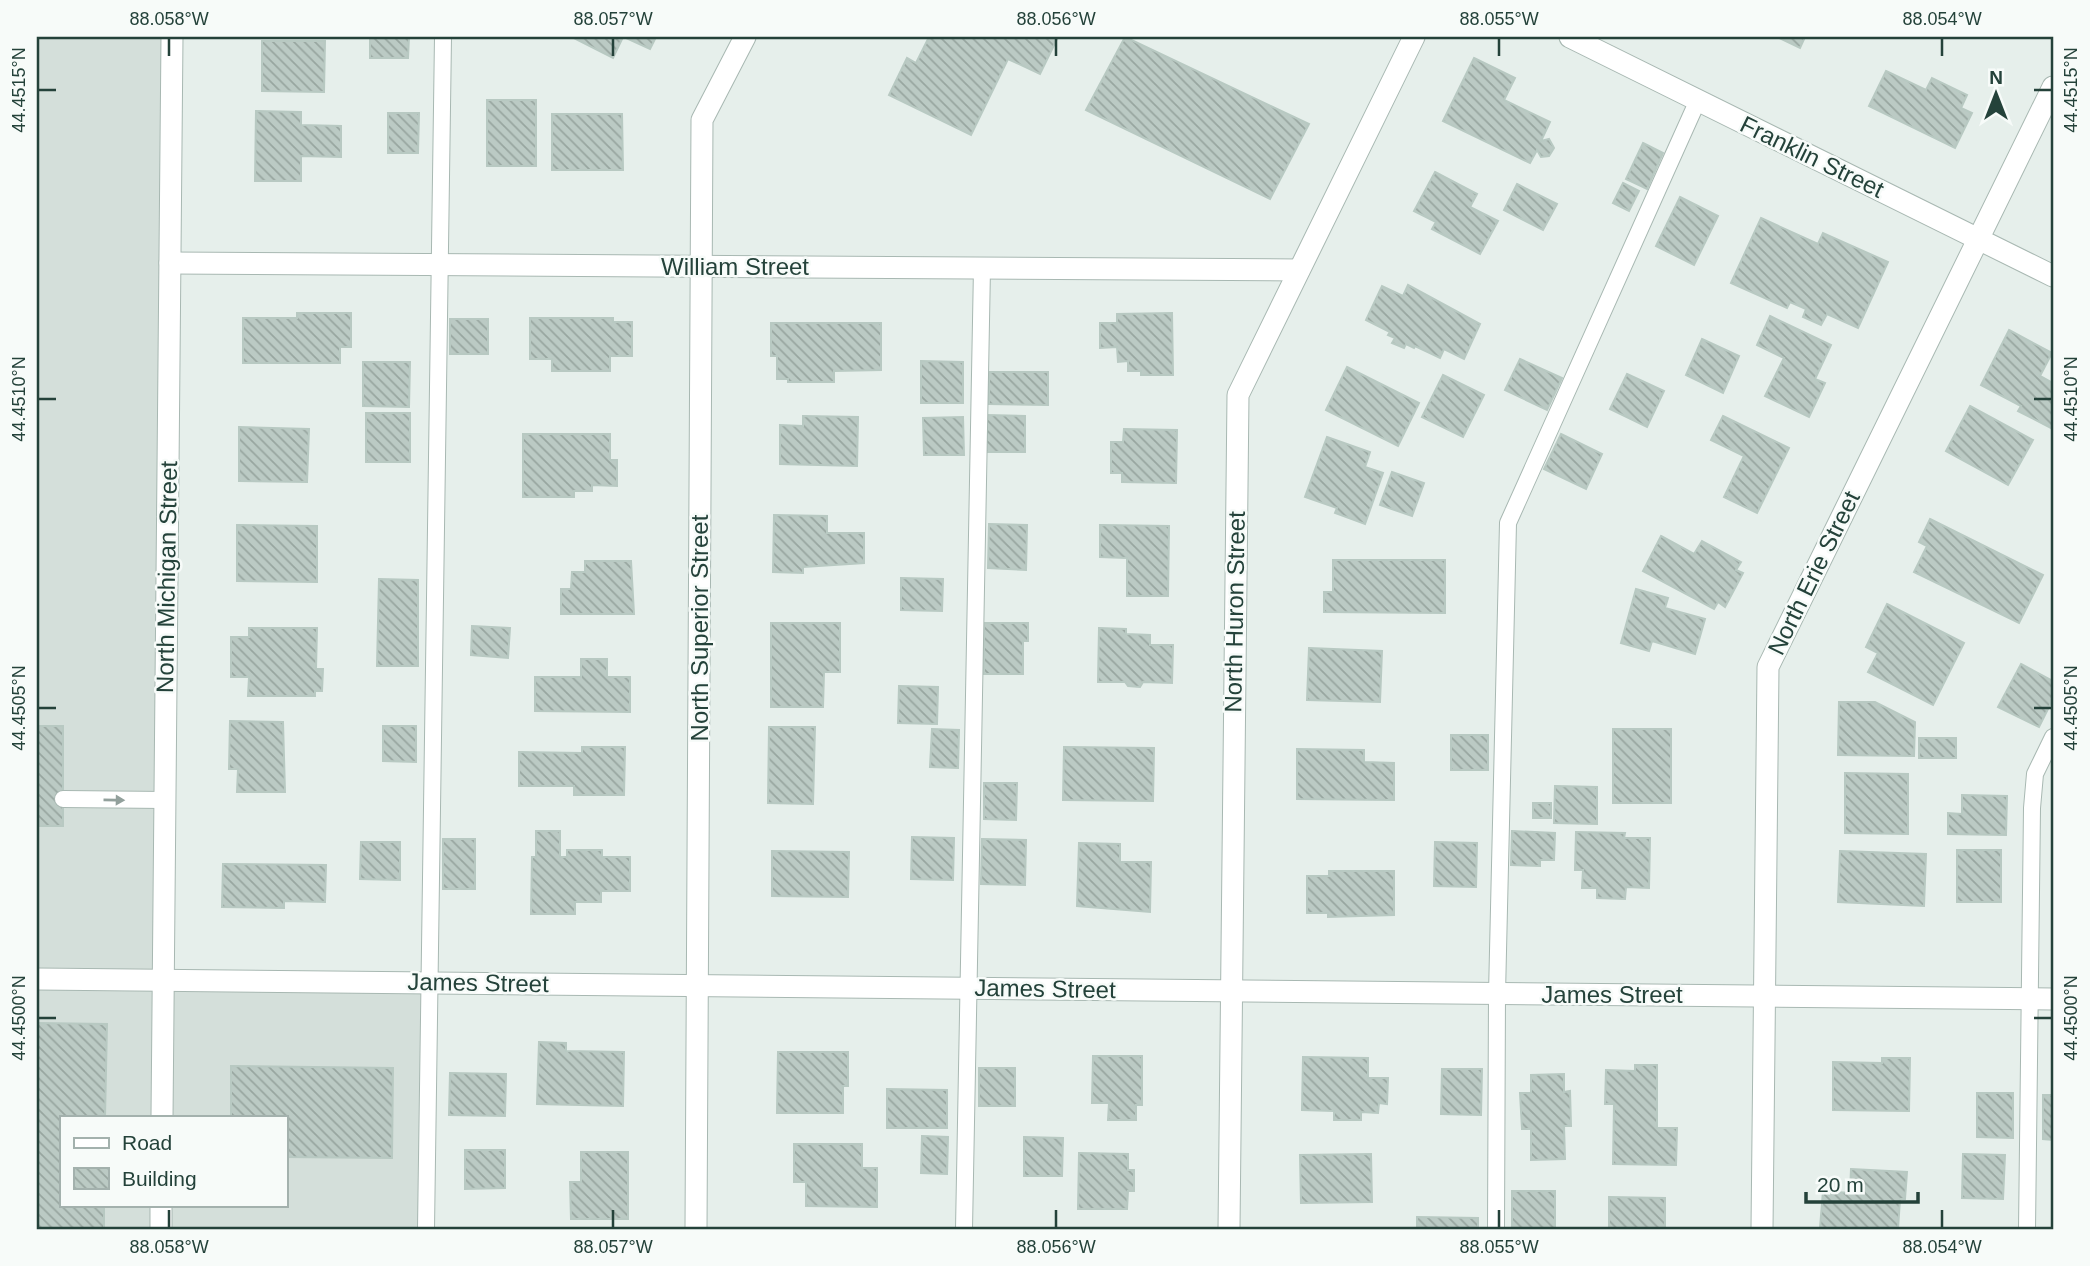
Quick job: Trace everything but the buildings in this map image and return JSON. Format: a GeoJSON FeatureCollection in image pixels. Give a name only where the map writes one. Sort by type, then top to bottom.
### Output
{"type":"FeatureCollection","features":[{"type":"Feature","properties":{"kind":"street","name":"North Michigan Street"},"geometry":{"type":"LineString","coordinates":[[162,1116],[172,37]]}},
{"type":"Feature","properties":{"kind":"street","name":"North Superior Street"},"geometry":{"type":"LineString","coordinates":[[696,1229],[702,120],[745,37]]}},
{"type":"Feature","properties":{"kind":"street","name":"North Huron Street"},"geometry":{"type":"LineString","coordinates":[[1229,1229],[1238,395],[1414,37]]}},
{"type":"Feature","properties":{"kind":"street","name":"Franklin Street"},"geometry":{"type":"LineString","coordinates":[[1570,37],[2053,276]]}},
{"type":"Feature","properties":{"kind":"street","name":"North Erie Street"},"geometry":{"type":"LineString","coordinates":[[1762,1229],[1768,667],[2053,87]]}},
{"type":"Feature","properties":{"kind":"street","name":"William Street"},"geometry":{"type":"LineString","coordinates":[[170,263],[1299,270]]}},
{"type":"Feature","properties":{"kind":"street","name":"James Street"},"geometry":{"type":"LineString","coordinates":[[37,979],[2053,999]]}},
{"type":"Feature","properties":{"kind":"street"},"geometry":{"type":"LineString","coordinates":[[161,1206],[161,1229]]}},
{"type":"Feature","properties":{"kind":"lane"},"geometry":{"type":"LineString","coordinates":[[426,1229],[443,37]]}},
{"type":"Feature","properties":{"kind":"lane"},"geometry":{"type":"LineString","coordinates":[[1496,1229],[1497,994],[1508,523],[1698,100]]}},
{"type":"Feature","properties":{"kind":"lane"},"geometry":{"type":"LineString","coordinates":[[964,1229],[982,268]]}},
{"type":"Feature","properties":{"kind":"lane"},"geometry":{"type":"LineString","coordinates":[[2027,1229],[2032,808],[2035,774],[2053,737]]}},
{"type":"Feature","properties":{"kind":"lane"},"geometry":{"type":"LineString","coordinates":[[63,799],[165,800]]}},
{"type":"Feature","properties":{"kind":"shaded area"},"geometry":{"type":"Polygon","coordinates":[[[37,37],[172,37],[163,979],[430,982],[426,1229],[37,1229],[37,37]]]}}]}
